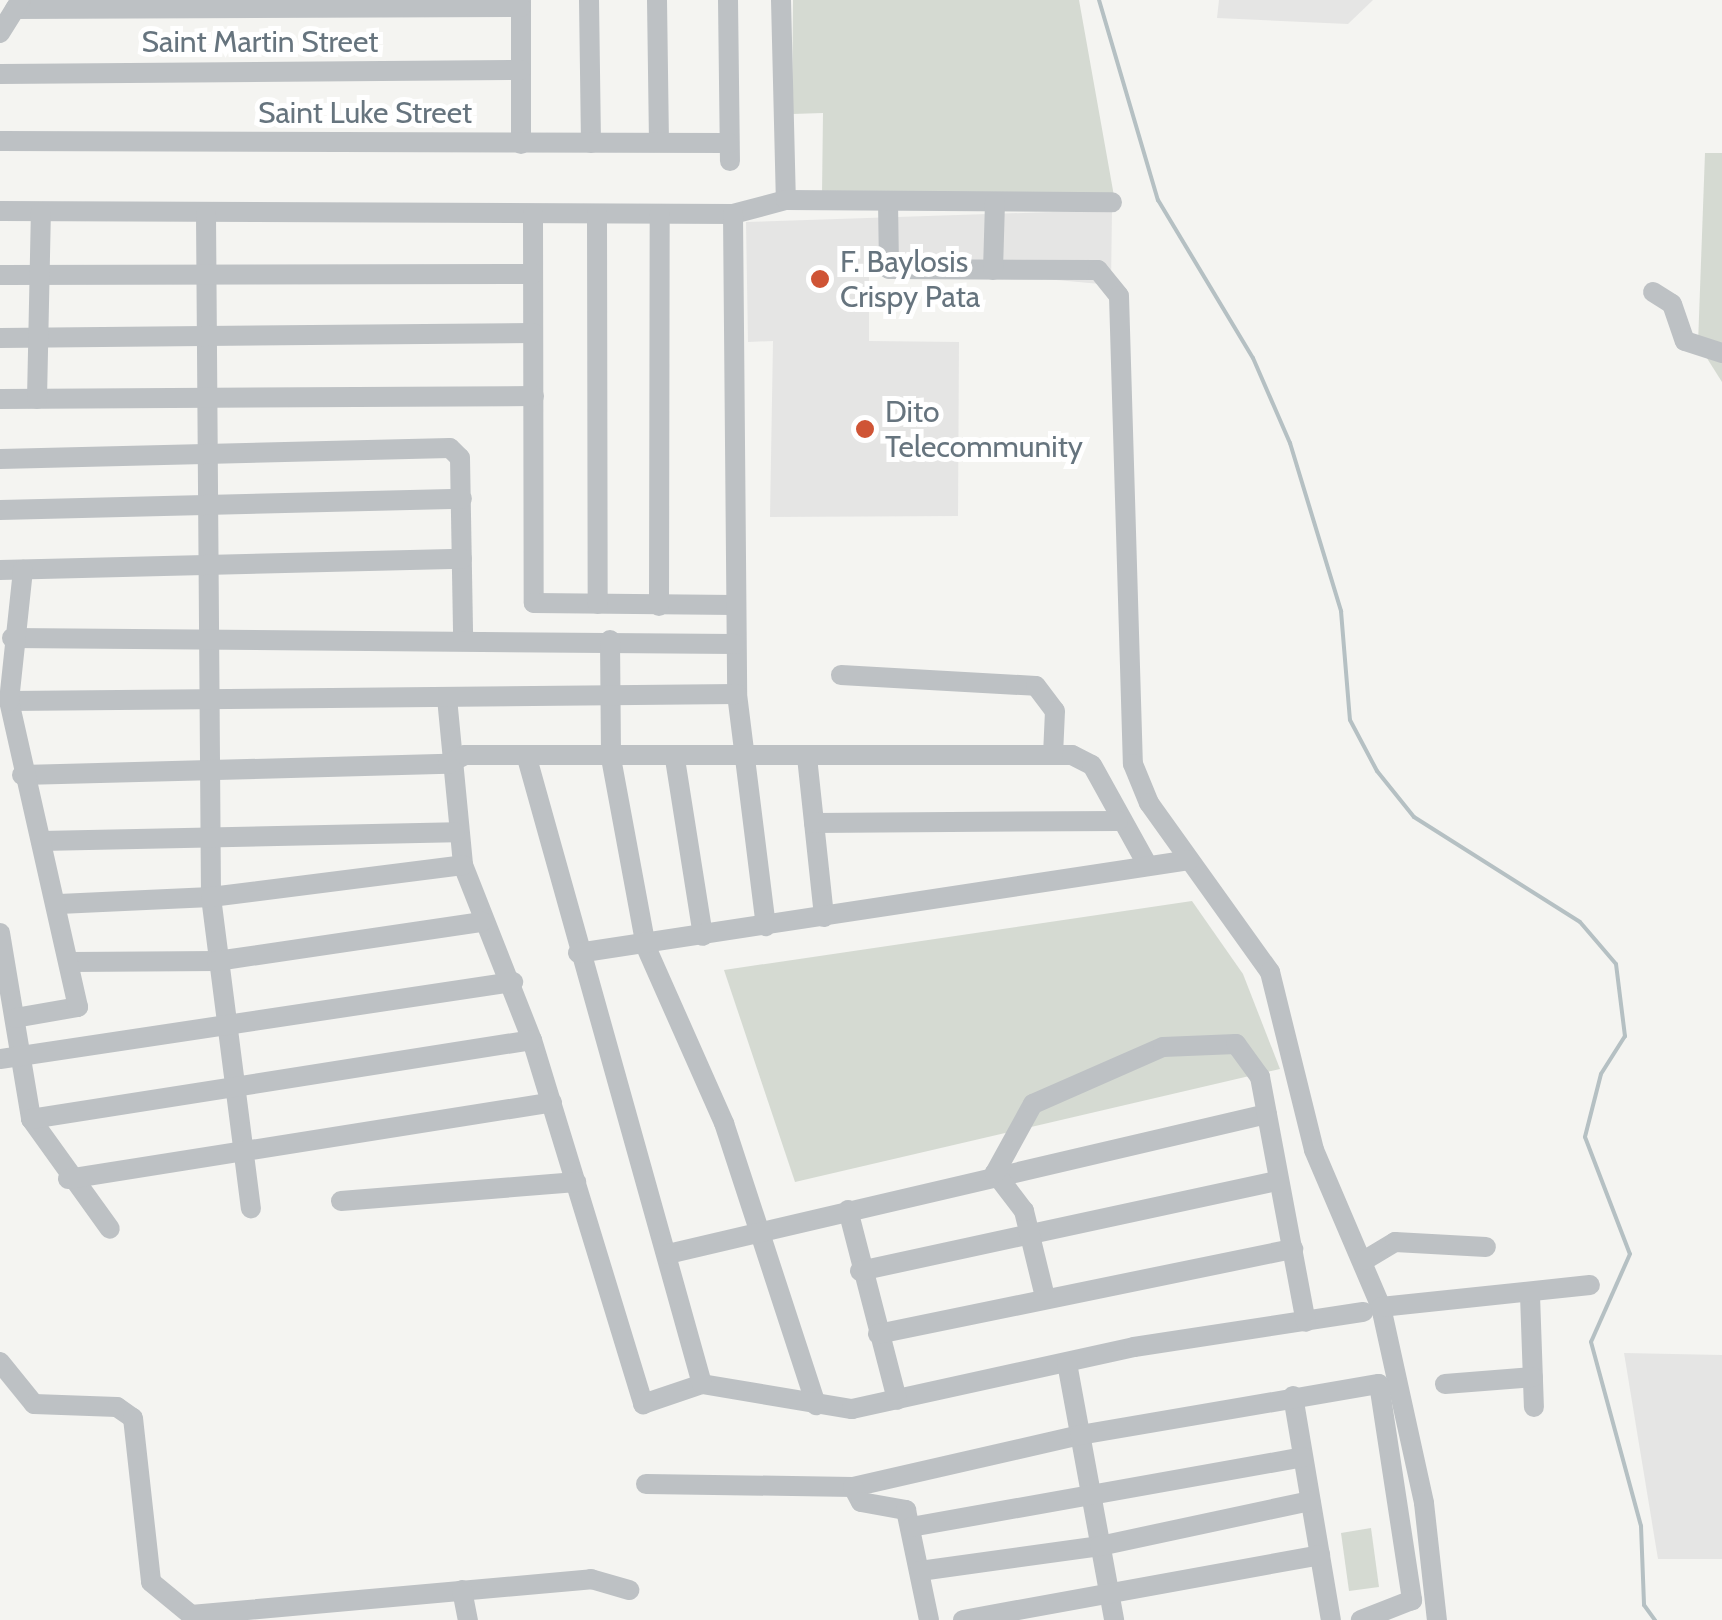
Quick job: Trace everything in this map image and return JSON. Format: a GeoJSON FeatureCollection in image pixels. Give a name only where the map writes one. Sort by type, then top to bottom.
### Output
{"type":"FeatureCollection","features":[{"type":"Feature","properties":{"kind":"street"},"geometry":{"type":"LineString","coordinates":[[590,0],[592,142]]}},
{"type":"Feature","properties":{"kind":"street"},"geometry":{"type":"LineString","coordinates":[[657,0],[658,141]]}},
{"type":"Feature","properties":{"kind":"street","name":"Saint Luke Street"},"geometry":{"type":"LineString","coordinates":[[0,141],[658,141],[729,152],[728,0]]}},
{"type":"Feature","properties":{"kind":"street"},"geometry":{"type":"LineString","coordinates":[[781,0],[786,200]]}},
{"type":"Feature","properties":{"kind":"street"},"geometry":{"type":"LineString","coordinates":[[0,34],[18,4],[521,3],[521,144]]}},
{"type":"Feature","properties":{"kind":"street","name":"Saint Martin Street"},"geometry":{"type":"LineString","coordinates":[[0,74],[521,70]]}},
{"type":"Feature","properties":{"kind":"street"},"geometry":{"type":"LineString","coordinates":[[0,212],[733,214],[786,200],[1112,202]]}},
{"type":"Feature","properties":{"kind":"street"},"geometry":{"type":"LineString","coordinates":[[888,202],[889,269],[1098,270],[1118,296],[1134,636],[1127,727],[1148,804],[1270,972],[1314,1150],[1365,1260],[1372,1309],[1424,1503],[1437,1620]]}},
{"type":"Feature","properties":{"kind":"street"},"geometry":{"type":"LineString","coordinates":[[994,202],[994,270]]}},
{"type":"Feature","properties":{"kind":"street"},"geometry":{"type":"LineString","coordinates":[[37,400],[42,212]]}},
{"type":"Feature","properties":{"kind":"street"},"geometry":{"type":"LineString","coordinates":[[533,214],[534,603],[734,605]]}},
{"type":"Feature","properties":{"kind":"street"},"geometry":{"type":"LineString","coordinates":[[597,214],[598,604]]}},
{"type":"Feature","properties":{"kind":"street"},"geometry":{"type":"LineString","coordinates":[[659,606],[660,214]]}},
{"type":"Feature","properties":{"kind":"street"},"geometry":{"type":"LineString","coordinates":[[733,214],[734,644],[740,760],[766,926]]}},
{"type":"Feature","properties":{"kind":"street"},"geometry":{"type":"LineString","coordinates":[[206,215],[201,400],[208,572],[208,834],[222,1028],[251,1208]]}},
{"type":"Feature","properties":{"kind":"street"},"geometry":{"type":"LineString","coordinates":[[0,275],[203,278],[532,274]]}},
{"type":"Feature","properties":{"kind":"street"},"geometry":{"type":"LineString","coordinates":[[1653,292],[1672,304],[1685,341],[1722,353]]}},
{"type":"Feature","properties":{"kind":"street"},"geometry":{"type":"LineString","coordinates":[[0,338],[201,340],[533,333]]}},
{"type":"Feature","properties":{"kind":"street"},"geometry":{"type":"LineString","coordinates":[[0,399],[534,396]]}},
{"type":"Feature","properties":{"kind":"street"},"geometry":{"type":"LineString","coordinates":[[0,460],[450,448],[460,458],[463,638]]}},
{"type":"Feature","properties":{"kind":"street"},"geometry":{"type":"LineString","coordinates":[[0,510],[205,510],[462,499]]}},
{"type":"Feature","properties":{"kind":"street"},"geometry":{"type":"LineString","coordinates":[[0,570],[208,572],[462,559]]}},
{"type":"Feature","properties":{"kind":"street"},"geometry":{"type":"LineString","coordinates":[[15,1018],[78,1007],[58,904],[22,775],[9,701],[12,638],[23,570]]}},
{"type":"Feature","properties":{"kind":"street"},"geometry":{"type":"LineString","coordinates":[[12,638],[463,638],[734,644]]}},
{"type":"Feature","properties":{"kind":"street"},"geometry":{"type":"LineString","coordinates":[[610,640],[611,758],[646,946],[696,1052],[816,1405]]}},
{"type":"Feature","properties":{"kind":"street"},"geometry":{"type":"LineString","coordinates":[[841,675],[1036,686],[1054,711],[1053,755]]}},
{"type":"Feature","properties":{"kind":"street"},"geometry":{"type":"LineString","coordinates":[[9,701],[737,694]]}},
{"type":"Feature","properties":{"kind":"street"},"geometry":{"type":"LineString","coordinates":[[447,698],[448,764],[462,865],[532,1040],[643,1404],[702,1384],[816,1405],[897,1400],[1067,1363],[1372,1309],[1530,1295],[1590,1284]]}},
{"type":"Feature","properties":{"kind":"street"},"geometry":{"type":"LineString","coordinates":[[22,775],[448,764],[465,756],[740,760],[1053,755],[1092,765],[1118,822],[1148,866]]}},
{"type":"Feature","properties":{"kind":"street"},"geometry":{"type":"LineString","coordinates":[[807,757],[824,916]]}},
{"type":"Feature","properties":{"kind":"street"},"geometry":{"type":"LineString","coordinates":[[526,758],[702,1384]]}},
{"type":"Feature","properties":{"kind":"street"},"geometry":{"type":"LineString","coordinates":[[675,759],[703,936]]}},
{"type":"Feature","properties":{"kind":"street"},"geometry":{"type":"LineString","coordinates":[[814,823],[1118,822]]}},
{"type":"Feature","properties":{"kind":"street"},"geometry":{"type":"LineString","coordinates":[[42,841],[208,834],[455,832]]}},
{"type":"Feature","properties":{"kind":"street"},"geometry":{"type":"LineString","coordinates":[[578,952],[646,946],[1189,860]]}},
{"type":"Feature","properties":{"kind":"street"},"geometry":{"type":"LineString","coordinates":[[58,904],[211,897],[462,865]]}},
{"type":"Feature","properties":{"kind":"street"},"geometry":{"type":"LineString","coordinates":[[71,962],[217,961],[482,922]]}},
{"type":"Feature","properties":{"kind":"street"},"geometry":{"type":"LineString","coordinates":[[0,933],[15,1018],[10,1057],[31,1119],[68,1179],[110,1229]]}},
{"type":"Feature","properties":{"kind":"street"},"geometry":{"type":"LineString","coordinates":[[10,1057],[512,982]]}},
{"type":"Feature","properties":{"kind":"street"},"geometry":{"type":"LineString","coordinates":[[31,1119],[532,1040]]}},
{"type":"Feature","properties":{"kind":"street"},"geometry":{"type":"LineString","coordinates":[[995,1174],[1034,1104],[1172,1044],[1236,1044],[1251,1054],[1268,1114],[1306,1322]]}},
{"type":"Feature","properties":{"kind":"street"},"geometry":{"type":"LineString","coordinates":[[68,1179],[552,1102]]}},
{"type":"Feature","properties":{"kind":"street"},"geometry":{"type":"LineString","coordinates":[[668,1254],[995,1174],[1268,1114]]}},
{"type":"Feature","properties":{"kind":"street"},"geometry":{"type":"LineString","coordinates":[[995,1174],[1033,1236],[1045,1297]]}},
{"type":"Feature","properties":{"kind":"street"},"geometry":{"type":"LineString","coordinates":[[860,1270],[1278,1181]]}},
{"type":"Feature","properties":{"kind":"street"},"geometry":{"type":"LineString","coordinates":[[341,1201],[576,1182]]}},
{"type":"Feature","properties":{"kind":"street"},"geometry":{"type":"LineString","coordinates":[[848,1210],[860,1270],[897,1400]]}},
{"type":"Feature","properties":{"kind":"street"},"geometry":{"type":"LineString","coordinates":[[1365,1260],[1395,1242],[1486,1247]]}},
{"type":"Feature","properties":{"kind":"street"},"geometry":{"type":"LineString","coordinates":[[878,1334],[1294,1249]]}},
{"type":"Feature","properties":{"kind":"street"},"geometry":{"type":"LineString","coordinates":[[1530,1295],[1534,1407]]}},
{"type":"Feature","properties":{"kind":"street"},"geometry":{"type":"LineString","coordinates":[[0,1362],[34,1404],[118,1407],[133,1418],[152,1582],[164,1602],[214,1620],[281,1616],[462,1590],[592,1579],[629,1590]]}},
{"type":"Feature","properties":{"kind":"street"},"geometry":{"type":"LineString","coordinates":[[1067,1363],[1114,1620]]}},
{"type":"Feature","properties":{"kind":"street"},"geometry":{"type":"LineString","coordinates":[[1444,1384],[1533,1377]]}},
{"type":"Feature","properties":{"kind":"street"},"geometry":{"type":"LineString","coordinates":[[646,1484],[853,1487],[1080,1435],[1378,1384],[1412,1600],[1361,1620]]}},
{"type":"Feature","properties":{"kind":"street"},"geometry":{"type":"LineString","coordinates":[[1293,1396],[1331,1620]]}},
{"type":"Feature","properties":{"kind":"street"},"geometry":{"type":"LineString","coordinates":[[912,1527],[1303,1456]]}},
{"type":"Feature","properties":{"kind":"street"},"geometry":{"type":"LineString","coordinates":[[853,1487],[861,1502],[902,1506],[912,1527],[929,1620]]}},
{"type":"Feature","properties":{"kind":"street"},"geometry":{"type":"LineString","coordinates":[[920,1571],[1100,1546],[1310,1502]]}},
{"type":"Feature","properties":{"kind":"street"},"geometry":{"type":"LineString","coordinates":[[963,1620],[1320,1556]]}},
{"type":"Feature","properties":{"kind":"street"},"geometry":{"type":"LineString","coordinates":[[462,1590],[468,1620]]}},
{"type":"Feature","properties":{"kind":"shaded area"},"geometry":{"type":"Polygon","coordinates":[[[793,0],[1079,0],[1114,196],[822,194],[823,113],[792,114],[793,0]]]}},
{"type":"Feature","properties":{"kind":"shaded area"},"geometry":{"type":"Polygon","coordinates":[[[1219,0],[1373,0],[1348,24],[1217,18],[1219,0]]]}},
{"type":"Feature","properties":{"kind":"shaded area"},"geometry":{"type":"Polygon","coordinates":[[[1705,153],[1722,153],[1722,382],[1698,344],[1705,153]]]}},
{"type":"Feature","properties":{"kind":"shaded area"},"geometry":{"type":"Polygon","coordinates":[[[1112,210],[1111,285],[869,263],[869,341],[959,342],[958,516],[770,517],[773,341],[748,342],[746,222],[1112,210]]]}},
{"type":"Feature","properties":{"kind":"shaded area"},"geometry":{"type":"Polygon","coordinates":[[[1192,901],[1243,974],[1280,1069],[795,1182],[724,970],[1192,901]]]}},
{"type":"Feature","properties":{"kind":"shaded area"},"geometry":{"type":"Polygon","coordinates":[[[1624,1353],[1722,1355],[1722,1559],[1658,1559],[1624,1353]]]}},
{"type":"Feature","properties":{"kind":"shaded area"},"geometry":{"type":"Polygon","coordinates":[[[1371,1528],[1379,1587],[1349,1591],[1341,1533],[1371,1528]]]}},
{"type":"Feature","properties":{"kind":"waterway"},"geometry":{"type":"LineString","coordinates":[[1099,0],[1158,200],[1253,358],[1290,443],[1341,611],[1350,720],[1377,771],[1414,817],[1580,922],[1616,964],[1625,1036],[1601,1074],[1585,1137],[1630,1254],[1591,1342],[1641,1526],[1644,1605],[1655,1620]]}},
{"type":"Feature","properties":{"kind":"place","name":"F. Baylosis Crispy Pata"},"geometry":{"type":"Point","coordinates":[820,279]}},
{"type":"Feature","properties":{"kind":"place","name":"Dito Telecommunity"},"geometry":{"type":"Point","coordinates":[865,429]}}]}
